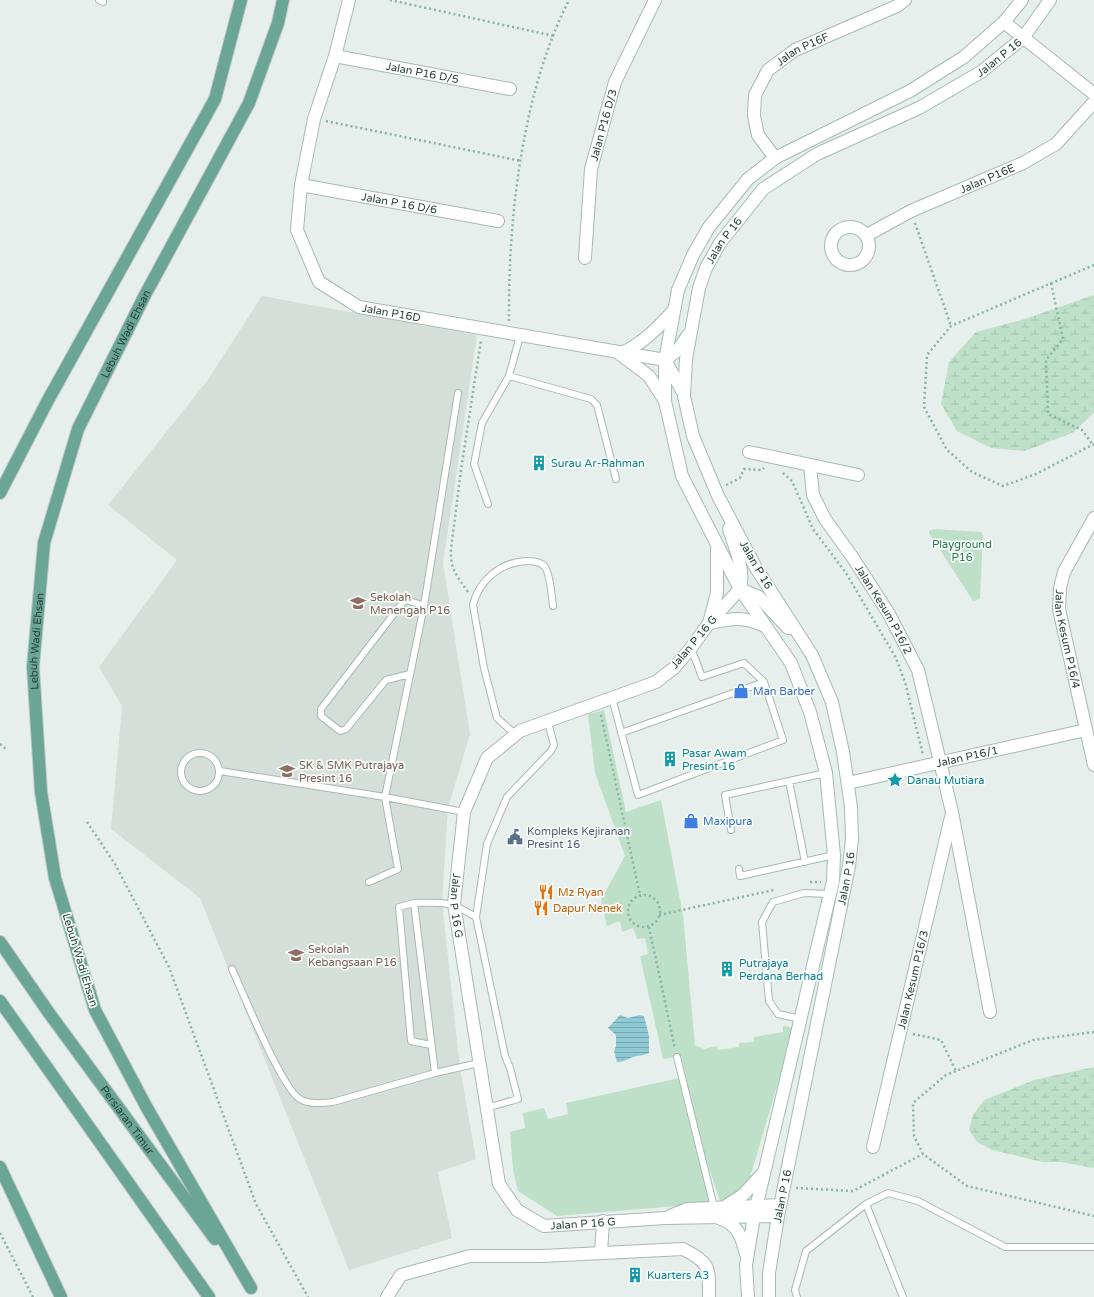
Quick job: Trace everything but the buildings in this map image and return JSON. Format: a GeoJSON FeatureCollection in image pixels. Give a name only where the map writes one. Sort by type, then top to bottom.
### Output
{"type":"FeatureCollection","features":[{"type":"Feature","properties":{"kind":"main road"},"geometry":{"type":"LineString","coordinates":[[0,493],[47,402],[214,99],[241,0]]}},
{"type":"Feature","properties":{"kind":"main road","name":"Lebuh Wadi Ehsan"},"geometry":{"type":"LineString","coordinates":[[254,1292],[147,1108],[95,1010],[55,878],[41,792],[34,667],[44,543],[78,429],[145,295],[249,103],[278,23],[283,0]]}},
{"type":"Feature","properties":{"kind":"main road","name":"Persiaran Timur"},"geometry":{"type":"LineString","coordinates":[[0,942],[49,1013],[254,1292]]}},
{"type":"Feature","properties":{"kind":"main road"},"geometry":{"type":"LineString","coordinates":[[0,1001],[209,1297]]}},
{"type":"Feature","properties":{"kind":"main road"},"geometry":{"type":"LineString","coordinates":[[0,1167],[61,1297]]}},
{"type":"Feature","properties":{"kind":"street","name":"Jalan P16D"},"geometry":{"type":"LineString","coordinates":[[349,0],[336,56],[314,119],[301,185],[297,230],[319,282],[358,307],[665,360]]}},
{"type":"Feature","properties":{"kind":"street","name":"Jalan P16 D/3"},"geometry":{"type":"LineString","coordinates":[[585,258],[591,169],[615,82],[655,0]]}},
{"type":"Feature","properties":{"kind":"street","name":"Jalan P16F"},"geometry":{"type":"LineString","coordinates":[[775,158],[758,135],[754,116],[755,95],[768,70],[795,50],[897,6],[905,0]]}},
{"type":"Feature","properties":{"kind":"street","name":"Jalan P 16"},"geometry":{"type":"LineString","coordinates":[[748,1297],[746,1265],[755,1211],[833,882],[834,855],[826,773],[810,712],[791,663],[740,589],[682,476],[665,401],[665,360],[678,290],[692,255],[709,227],[748,180],[775,158],[910,91],[964,57],[1004,22],[1022,0]]}},
{"type":"Feature","properties":{"kind":"street","name":"Jalan P 16"},"geometry":{"type":"LineString","coordinates":[[769,1297],[769,1273],[779,1210],[849,866],[852,839],[851,807],[843,752],[832,702],[812,655],[756,568],[717,492],[693,436],[684,396],[686,359],[699,288],[706,268],[720,243],[763,189],[817,154],[919,108],[981,72],[1023,38],[1050,0]]}},
{"type":"Feature","properties":{"kind":"street"},"geometry":{"type":"LineString","coordinates":[[1004,22],[1094,94]]}},
{"type":"Feature","properties":{"kind":"street","name":"Jalan P16 D/5"},"geometry":{"type":"LineString","coordinates":[[336,56],[510,89]]}},
{"type":"Feature","properties":{"kind":"street","name":"Jalan P16E"},"geometry":{"type":"LineString","coordinates":[[867,235],[911,211],[1023,163],[1056,144],[1094,102]]}},
{"type":"Feature","properties":{"kind":"street","name":"Jalan P 16 D/6"},"geometry":{"type":"LineString","coordinates":[[301,185],[498,221]]}},
{"type":"Feature","properties":{"kind":"street"},"geometry":{"type":"LineString","coordinates":[[665,401],[649,376],[620,352],[639,344],[651,335],[674,311]]}},
{"type":"Feature","properties":{"kind":"street"},"geometry":{"type":"LineString","coordinates":[[684,396],[665,360],[678,350],[692,326]]}},
{"type":"Feature","properties":{"kind":"street"},"geometry":{"type":"LineString","coordinates":[[749,452],[858,475]]}},
{"type":"Feature","properties":{"kind":"street","name":"Jalan Kesum P16/2"},"geometry":{"type":"LineString","coordinates":[[810,465],[813,496],[825,519],[853,558],[889,614],[918,670],[941,764]]}},
{"type":"Feature","properties":{"kind":"street"},"geometry":{"type":"LineString","coordinates":[[717,492],[742,569],[740,589],[759,596],[812,655]]}},
{"type":"Feature","properties":{"kind":"street","name":"Jalan Kesum P16/4"},"geometry":{"type":"LineString","coordinates":[[1094,518],[1064,572],[1060,588],[1059,609],[1094,765]]}},
{"type":"Feature","properties":{"kind":"street"},"geometry":{"type":"LineString","coordinates":[[717,545],[717,593],[710,623],[737,618],[751,620],[766,626]]}},
{"type":"Feature","properties":{"kind":"street","name":"Jalan P 16 G"},"geometry":{"type":"LineString","coordinates":[[740,589],[710,623],[692,648],[674,668],[656,682],[520,731],[487,758],[464,812],[454,904],[498,1184],[516,1210],[544,1226],[665,1218],[720,1210],[779,1210]]}},
{"type":"Feature","properties":{"kind":"street","name":"Jalan P16/1"},"geometry":{"type":"LineString","coordinates":[[848,784],[1086,730]]}},
{"type":"Feature","properties":{"kind":"street","name":"Jalan Kesum P16/3"},"geometry":{"type":"LineString","coordinates":[[941,764],[952,812],[990,1012]]}},
{"type":"Feature","properties":{"kind":"street","name":"Jalan Kesum P16/3"},"geometry":{"type":"LineString","coordinates":[[873,1147],[952,812]]}},
{"type":"Feature","properties":{"kind":"street"},"geometry":{"type":"LineString","coordinates":[[747,1257],[742,1238],[720,1210],[743,1195],[765,1171]]}},
{"type":"Feature","properties":{"kind":"street"},"geometry":{"type":"LineString","coordinates":[[601,1253],[603,1221]]}},
{"type":"Feature","properties":{"kind":"street"},"geometry":{"type":"LineString","coordinates":[[387,1297],[401,1275],[470,1256],[542,1256],[683,1249],[699,1257],[709,1271],[709,1297]]}},
{"type":"Feature","properties":{"kind":"lane"},"geometry":{"type":"LineString","coordinates":[[488,504],[474,464],[482,423],[509,376],[514,335]]}},
{"type":"Feature","properties":{"kind":"lane"},"geometry":{"type":"LineString","coordinates":[[509,376],[591,399],[597,405],[616,479]]}},
{"type":"Feature","properties":{"kind":"lane"},"geometry":{"type":"LineString","coordinates":[[369,882],[398,869],[385,797],[424,606],[458,393]]}},
{"type":"Feature","properties":{"kind":"lane"},"geometry":{"type":"LineString","coordinates":[[516,735],[497,718],[484,668],[474,605],[476,596],[483,583],[493,573],[514,562],[532,561],[541,563],[546,569],[554,606]]}},
{"type":"Feature","properties":{"kind":"lane"},"geometry":{"type":"LineString","coordinates":[[410,674],[386,680],[346,729],[340,731],[321,716],[321,709],[403,602],[407,600],[424,606]]}},
{"type":"Feature","properties":{"kind":"lane"},"geometry":{"type":"LineString","coordinates":[[612,698],[638,795],[783,740],[764,682],[744,663],[702,677],[692,648]]}},
{"type":"Feature","properties":{"kind":"lane"},"geometry":{"type":"LineString","coordinates":[[622,733],[764,682]]}},
{"type":"Feature","properties":{"kind":"lane"},"geometry":{"type":"LineString","coordinates":[[486,1108],[518,1099],[510,1068],[505,1056],[476,917],[487,844],[507,797],[551,751],[554,745],[548,722]]}},
{"type":"Feature","properties":{"kind":"lane"},"geometry":{"type":"LineString","coordinates":[[200,753],[211,756],[220,772],[219,778],[212,788],[201,792],[189,788],[182,779],[180,773],[181,767],[188,757],[200,753]]}},
{"type":"Feature","properties":{"kind":"lane"},"geometry":{"type":"LineString","coordinates":[[220,772],[385,797],[464,812]]}},
{"type":"Feature","properties":{"kind":"lane"},"geometry":{"type":"LineString","coordinates":[[731,830],[726,795],[826,773]]}},
{"type":"Feature","properties":{"kind":"lane"},"geometry":{"type":"LineString","coordinates":[[789,781],[805,862]]}},
{"type":"Feature","properties":{"kind":"lane"},"geometry":{"type":"LineString","coordinates":[[739,869],[740,876],[834,855]]}},
{"type":"Feature","properties":{"kind":"lane"},"geometry":{"type":"LineString","coordinates":[[801,1019],[778,1014],[769,1001],[762,922],[773,902],[804,893],[830,894]]}},
{"type":"Feature","properties":{"kind":"lane"},"geometry":{"type":"LineString","coordinates":[[430,1045],[412,1041],[399,907],[414,903],[442,902],[454,904],[476,917]]}},
{"type":"Feature","properties":{"kind":"lane"},"geometry":{"type":"LineString","coordinates":[[414,903],[430,1045],[435,1073]]}},
{"type":"Feature","properties":{"kind":"lane"},"geometry":{"type":"LineString","coordinates":[[232,970],[267,1046],[292,1092],[301,1100],[319,1104],[333,1102],[435,1073],[479,1064]]}},
{"type":"Feature","properties":{"kind":"lane"},"geometry":{"type":"LineString","coordinates":[[677,1057],[720,1210]]}},
{"type":"Feature","properties":{"kind":"lane"},"geometry":{"type":"LineString","coordinates":[[797,1297],[795,1290],[806,1252],[866,1204],[888,1193],[918,1201],[1005,1246],[1094,1247]]}},
{"type":"Feature","properties":{"kind":"lane"},"geometry":{"type":"LineString","coordinates":[[866,1204],[903,1297]]}},
{"type":"Feature","properties":{"kind":"path"},"geometry":{"type":"LineString","coordinates":[[390,0],[554,36]]}},
{"type":"Feature","properties":{"kind":"path"},"geometry":{"type":"LineString","coordinates":[[514,335],[512,228],[521,161],[534,91],[543,62],[569,0]]}},
{"type":"Feature","properties":{"kind":"path"},"geometry":{"type":"LineString","coordinates":[[314,119],[521,161]]}},
{"type":"Feature","properties":{"kind":"path"},"geometry":{"type":"LineString","coordinates":[[911,211],[951,326]]}},
{"type":"Feature","properties":{"kind":"path"},"geometry":{"type":"LineString","coordinates":[[1051,283],[1063,339],[1046,360],[1048,414],[1082,430],[1093,445],[1036,474],[1003,486],[972,472],[947,450],[924,407],[927,354],[951,326],[1051,283],[1094,265]]}},
{"type":"Feature","properties":{"kind":"path"},"geometry":{"type":"LineString","coordinates":[[717,492],[740,478],[744,469],[762,470],[766,465]]}},
{"type":"Feature","properties":{"kind":"path"},"geometry":{"type":"LineString","coordinates":[[782,471],[792,480],[800,503],[813,529],[846,573],[896,658],[905,682],[926,767]]}},
{"type":"Feature","properties":{"kind":"path"},"geometry":{"type":"LineString","coordinates":[[598,703],[640,895]]}},
{"type":"Feature","properties":{"kind":"path"},"geometry":{"type":"LineString","coordinates":[[0,744],[7,750]]}},
{"type":"Feature","properties":{"kind":"path"},"geometry":{"type":"LineString","coordinates":[[87,822],[115,864],[169,967],[256,1204],[308,1297]]}},
{"type":"Feature","properties":{"kind":"path"},"geometry":{"type":"LineString","coordinates":[[803,884],[833,882]]}},
{"type":"Feature","properties":{"kind":"path"},"geometry":{"type":"LineString","coordinates":[[659,915],[781,889]]}},
{"type":"Feature","properties":{"kind":"path"},"geometry":{"type":"LineString","coordinates":[[640,895],[645,895],[655,900],[660,910],[657,920],[649,927],[644,928],[634,924],[628,916],[628,906],[640,895]]}},
{"type":"Feature","properties":{"kind":"path"},"geometry":{"type":"LineString","coordinates":[[649,927],[677,1057]]}},
{"type":"Feature","properties":{"kind":"path"},"geometry":{"type":"LineString","coordinates":[[900,1031],[941,1040],[956,1071]]}},
{"type":"Feature","properties":{"kind":"path"},"geometry":{"type":"LineString","coordinates":[[1094,1032],[1032,1040],[946,1075],[913,1103],[914,1136],[923,1154],[967,1186],[1094,1216]]}},
{"type":"Feature","properties":{"kind":"path"},"geometry":{"type":"LineString","coordinates":[[784,1188],[853,1191],[923,1154]]}},
{"type":"Feature","properties":{"kind":"path"},"geometry":{"type":"LineString","coordinates":[[0,1233],[33,1297]]}},
{"type":"Feature","properties":{"kind":"shaded area","name":"SK & SMK Putrajaya Presint 16"},"geometry":{"type":"Polygon","coordinates":[[[262,296],[477,335],[443,563],[470,734],[448,808],[442,902],[460,1068],[476,1159],[438,1172],[452,1238],[349,1270],[200,898],[111,829],[122,706],[99,667],[177,560],[108,505],[207,381],[262,296]]]}},
{"type":"Feature","properties":{"kind":"green space"},"geometry":{"type":"Polygon","coordinates":[[[1094,295],[1094,413],[1072,433],[1025,451],[991,448],[957,431],[941,404],[949,362],[976,332],[1025,319],[1094,295]]]}},
{"type":"Feature","properties":{"kind":"green space","name":"Playground P16"},"geometry":{"type":"Polygon","coordinates":[[[934,529],[981,532],[983,536],[980,599],[973,601],[929,533],[929,531],[934,529]]]}},
{"type":"Feature","properties":{"kind":"green space"},"geometry":{"type":"Polygon","coordinates":[[[604,710],[626,812],[661,800],[683,915],[695,1045],[704,1049],[717,1046],[718,1050],[739,1047],[739,1043],[754,1042],[754,1037],[783,1032],[783,1026],[790,1027],[793,1032],[749,1181],[728,1199],[720,1201],[705,1156],[681,1056],[663,1059],[640,956],[648,954],[645,938],[637,939],[633,928],[622,932],[620,921],[607,926],[601,900],[625,856],[595,773],[588,714],[604,710]]]}},
{"type":"Feature","properties":{"kind":"green space"},"geometry":{"type":"Polygon","coordinates":[[[1094,1067],[1094,1168],[1061,1162],[1043,1162],[992,1150],[977,1142],[969,1130],[973,1115],[984,1100],[1034,1080],[1094,1067]]]}},
{"type":"Feature","properties":{"kind":"green space"},"geometry":{"type":"Polygon","coordinates":[[[679,1078],[699,1160],[713,1203],[557,1216],[518,1191],[513,1169],[510,1132],[525,1128],[523,1113],[544,1108],[548,1119],[568,1114],[566,1103],[679,1078]]]}},
{"type":"Feature","properties":{"kind":"water"},"geometry":{"type":"Polygon","coordinates":[[[620,1015],[628,1018],[639,1015],[644,1016],[649,1036],[649,1053],[633,1057],[622,1062],[617,1062],[614,1051],[616,1046],[616,1035],[608,1028],[620,1015]]]}},
{"type":"Feature","properties":{"kind":"place","name":"Surau Ar-Rahman"},"geometry":{"type":"Point","coordinates":[539,463]}},
{"type":"Feature","properties":{"kind":"place","name":"Sekolah Menengah P16"},"geometry":{"type":"Point","coordinates":[358,603]}},
{"type":"Feature","properties":{"kind":"place","name":"Man Barber"},"geometry":{"type":"Point","coordinates":[741,691]}},
{"type":"Feature","properties":{"kind":"place","name":"Pasar Awam Presint 16"},"geometry":{"type":"Point","coordinates":[670,759]}},
{"type":"Feature","properties":{"kind":"place","name":"SK & SMK Putrajaya Presint 16"},"geometry":{"type":"Point","coordinates":[287,771]}},
{"type":"Feature","properties":{"kind":"place","name":"Danau Mutiara"},"geometry":{"type":"Point","coordinates":[895,780]}},
{"type":"Feature","properties":{"kind":"place","name":"Maxipura"},"geometry":{"type":"Point","coordinates":[691,821]}},
{"type":"Feature","properties":{"kind":"place","name":"Kompleks Kejiranan Presint 16"},"geometry":{"type":"Point","coordinates":[515,837]}},
{"type":"Feature","properties":{"kind":"place","name":"Mz Ryan"},"geometry":{"type":"Point","coordinates":[546,892]}},
{"type":"Feature","properties":{"kind":"place","name":"Dapur Nenek"},"geometry":{"type":"Point","coordinates":[541,908]}},
{"type":"Feature","properties":{"kind":"place","name":"Sekolah Kebangsaan P16"},"geometry":{"type":"Point","coordinates":[296,955]}},
{"type":"Feature","properties":{"kind":"place","name":"Putrajaya Perdana Berhad"},"geometry":{"type":"Point","coordinates":[727,969]}},
{"type":"Feature","properties":{"kind":"place","name":"Kuarters A3"},"geometry":{"type":"Point","coordinates":[635,1275]}}]}
